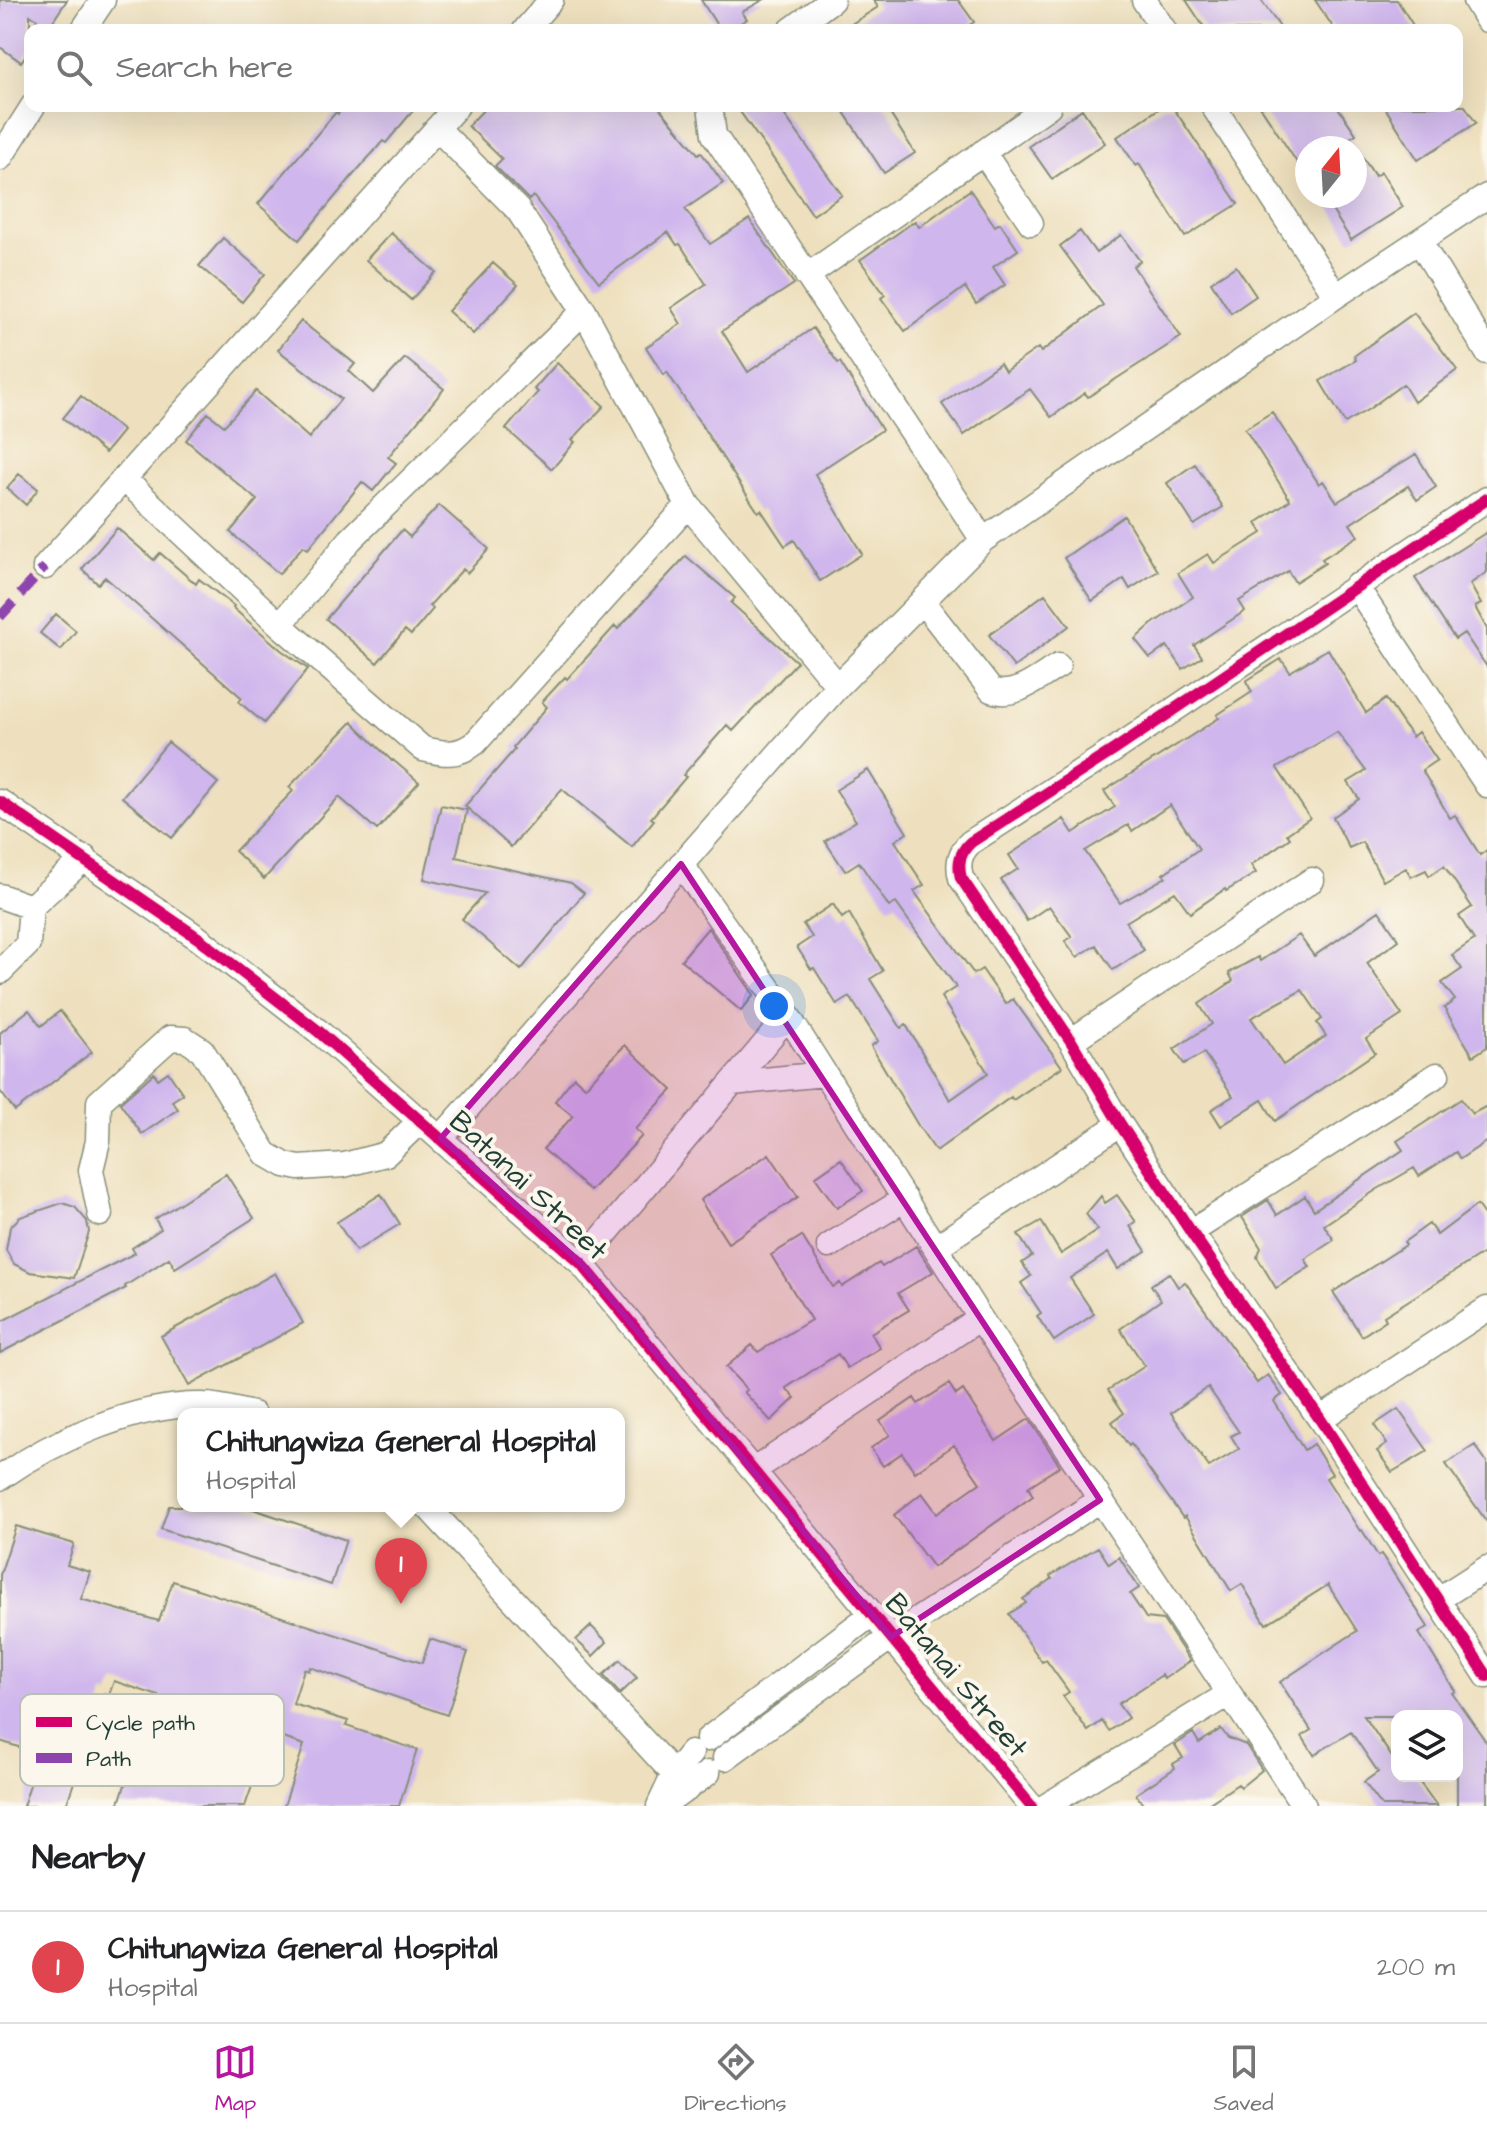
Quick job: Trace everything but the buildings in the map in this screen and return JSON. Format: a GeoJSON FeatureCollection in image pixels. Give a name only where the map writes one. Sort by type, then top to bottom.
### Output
{"type":"FeatureCollection","features":[{"type":"Feature","properties":{"kind":"street"},"geometry":{"type":"LineString","coordinates":[[87,24],[103,0]]}},
{"type":"Feature","properties":{"kind":"street"},"geometry":{"type":"LineString","coordinates":[[530,24],[551,0]]}},
{"type":"Feature","properties":{"kind":"street"},"geometry":{"type":"LineString","coordinates":[[799,24],[832,0]]}},
{"type":"Feature","properties":{"kind":"street"},"geometry":{"type":"LineString","coordinates":[[1144,0],[1158,24]]}},
{"type":"Feature","properties":{"kind":"street"},"geometry":{"type":"LineString","coordinates":[[1475,0],[1487,20]]}},
{"type":"Feature","properties":{"kind":"street"},"geometry":{"type":"LineString","coordinates":[[0,158],[29,112]]}},
{"type":"Feature","properties":{"kind":"street"},"geometry":{"type":"LineString","coordinates":[[45,567],[452,112]]}},
{"type":"Feature","properties":{"kind":"street"},"geometry":{"type":"LineString","coordinates":[[711,112],[714,135],[983,540]]}},
{"type":"Feature","properties":{"kind":"street"},"geometry":{"type":"LineString","coordinates":[[807,276],[1040,112]]}},
{"type":"Feature","properties":{"kind":"street"},"geometry":{"type":"LineString","coordinates":[[1217,112],[1336,296]]}},
{"type":"Feature","properties":{"kind":"street"},"geometry":{"type":"LineString","coordinates":[[437,128],[518,210],[584,311],[688,505],[838,686]]}},
{"type":"Feature","properties":{"kind":"street"},"geometry":{"type":"LineString","coordinates":[[983,152],[1031,223]]}},
{"type":"Feature","properties":{"kind":"street"},"geometry":{"type":"LineString","coordinates":[[441,1138],[838,686],[983,540],[1336,296],[1487,196]]}},
{"type":"Feature","properties":{"kind":"street"},"geometry":{"type":"LineString","coordinates":[[1420,242],[1487,352]]}},
{"type":"Feature","properties":{"kind":"street"},"geometry":{"type":"LineString","coordinates":[[280,625],[350,540],[584,311]]}},
{"type":"Feature","properties":{"kind":"street"},"geometry":{"type":"LineString","coordinates":[[124,479],[280,625],[423,749],[455,754],[475,743],[688,505]]}},
{"type":"Feature","properties":{"kind":"street"},"geometry":{"type":"LineString","coordinates":[[1487,499],[966,846],[959,860],[961,878],[1071,1041],[1120,1124],[1320,1419],[1487,1676]]}},
{"type":"Feature","properties":{"kind":"street"},"geometry":{"type":"LineString","coordinates":[[1356,586],[1487,785]]}},
{"type":"Feature","properties":{"kind":"street"},"geometry":{"type":"LineString","coordinates":[[922,601],[991,690],[1002,694],[1015,691],[1058,666]]}},
{"type":"Feature","properties":{"kind":"street","name":"Batanai Street"},"geometry":{"type":"LineString","coordinates":[[0,802],[198,938],[318,1031],[581,1263],[1031,1806]]}},
{"type":"Feature","properties":{"kind":"street"},"geometry":{"type":"LineString","coordinates":[[0,972],[28,944],[31,907],[85,858]]}},
{"type":"Feature","properties":{"kind":"street"},"geometry":{"type":"LineString","coordinates":[[681,864],[788,1016],[980,1318],[1304,1806]]}},
{"type":"Feature","properties":{"kind":"street"},"geometry":{"type":"LineString","coordinates":[[1071,1041],[1312,880]]}},
{"type":"Feature","properties":{"kind":"street"},"geometry":{"type":"LineString","coordinates":[[0,896],[31,907]]}},
{"type":"Feature","properties":{"kind":"street"},"geometry":{"type":"LineString","coordinates":[[581,1263],[788,1016]]}},
{"type":"Feature","properties":{"kind":"street"},"geometry":{"type":"LineString","coordinates":[[100,1214],[91,1170],[98,1141],[99,1102],[170,1038],[185,1039],[202,1050],[266,1154],[285,1165],[299,1168],[344,1165],[386,1154],[421,1120]]}},
{"type":"Feature","properties":{"kind":"street"},"geometry":{"type":"LineString","coordinates":[[732,1083],[825,1074]]}},
{"type":"Feature","properties":{"kind":"street"},"geometry":{"type":"LineString","coordinates":[[1191,1232],[1437,1075]]}},
{"type":"Feature","properties":{"kind":"street"},"geometry":{"type":"LineString","coordinates":[[936,1247],[1120,1124]]}},
{"type":"Feature","properties":{"kind":"street"},"geometry":{"type":"LineString","coordinates":[[829,1246],[905,1199]]}},
{"type":"Feature","properties":{"kind":"street"},"geometry":{"type":"LineString","coordinates":[[1320,1419],[1487,1309]]}},
{"type":"Feature","properties":{"kind":"street"},"geometry":{"type":"LineString","coordinates":[[754,1470],[980,1318]]}},
{"type":"Feature","properties":{"kind":"street"},"geometry":{"type":"LineString","coordinates":[[0,1478],[48,1449],[103,1425],[157,1409],[205,1405],[221,1408]]}},
{"type":"Feature","properties":{"kind":"street"},"geometry":{"type":"LineString","coordinates":[[680,1782],[717,1766],[891,1637],[1100,1500]]}},
{"type":"Feature","properties":{"kind":"street"},"geometry":{"type":"LineString","coordinates":[[432,1512],[680,1782]]}},
{"type":"Feature","properties":{"kind":"street"},"geometry":{"type":"LineString","coordinates":[[1437,1600],[1487,1568]]}},
{"type":"Feature","properties":{"kind":"street"},"geometry":{"type":"LineString","coordinates":[[660,1806],[680,1782],[700,1746],[872,1614]]}},
{"type":"Feature","properties":{"kind":"street"},"geometry":{"type":"LineString","coordinates":[[1046,1806],[1229,1694]]}},
{"type":"Feature","properties":{"kind":"highlighted area"},"geometry":{"type":"Polygon","coordinates":[[[681,864],[1100,1500],[891,1637],[581,1263],[441,1138],[681,864]]]}},
{"type":"Feature","properties":{"kind":"marked path"},"geometry":{"type":"LineString","coordinates":[[0,617],[45,567]]}},
{"type":"Feature","properties":{"kind":"cycle path"},"geometry":{"type":"LineString","coordinates":[[1487,499],[1114,750],[971,842],[960,858],[959,867],[961,878],[1071,1041],[1120,1124],[1320,1419],[1487,1676]]}},
{"type":"Feature","properties":{"kind":"cycle path"},"geometry":{"type":"LineString","coordinates":[[0,802],[198,938],[318,1031],[581,1263],[1031,1806]]}},
{"type":"Feature","properties":{"kind":"place","name":"Chitungwiza General Hospital"},"geometry":{"type":"Point","coordinates":[401,1604]}}]}
